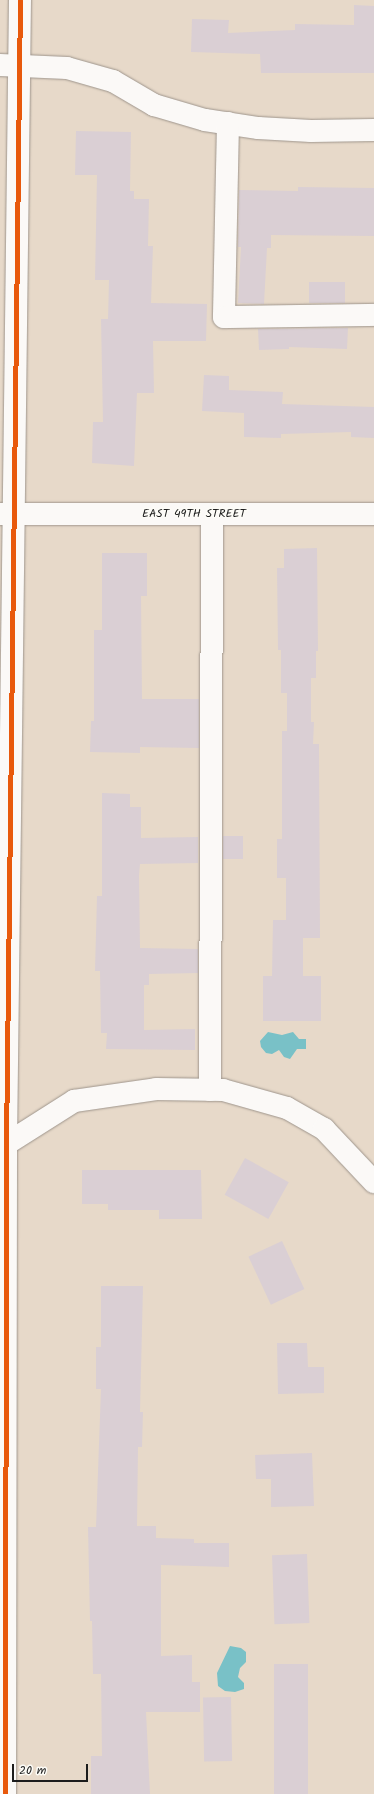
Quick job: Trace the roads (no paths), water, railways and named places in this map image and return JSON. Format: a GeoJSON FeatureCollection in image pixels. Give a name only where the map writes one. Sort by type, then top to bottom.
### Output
{"type":"FeatureCollection","features":[{"type":"Feature","properties":{"kind":"main road"},"geometry":{"type":"LineString","coordinates":[[6,1794],[3,1146],[10,65],[20,0]]}},
{"type":"Feature","properties":{"kind":"main road"},"geometry":{"type":"LineString","coordinates":[[10,65],[67,68],[113,81],[154,105],[205,120],[311,131],[374,130]]}},
{"type":"Feature","properties":{"kind":"main road"},"geometry":{"type":"LineString","coordinates":[[228,123],[224,317],[374,315]]}},
{"type":"Feature","properties":{"kind":"main road","name":"EAST 49TH STREET"},"geometry":{"type":"LineString","coordinates":[[7,514],[374,514]]}},
{"type":"Feature","properties":{"kind":"main road"},"geometry":{"type":"LineString","coordinates":[[210,1090],[212,514]]}},
{"type":"Feature","properties":{"kind":"main road"},"geometry":{"type":"LineString","coordinates":[[3,1146],[74,1101],[156,1089],[223,1090],[294,1112],[324,1129],[374,1182]]}},
{"type":"Feature","properties":{"kind":"water"},"geometry":{"type":"Polygon","coordinates":[[[268,1032],[282,1035],[293,1032],[299,1039],[306,1039],[306,1049],[297,1049],[290,1059],[284,1057],[279,1050],[272,1054],[266,1053],[261,1047],[260,1041],[268,1032]]]}},
{"type":"Feature","properties":{"kind":"water"},"geometry":{"type":"Polygon","coordinates":[[[230,1646],[241,1648],[246,1652],[246,1662],[240,1668],[238,1677],[244,1683],[244,1689],[235,1692],[225,1691],[218,1686],[217,1673],[230,1646]]]}}]}
